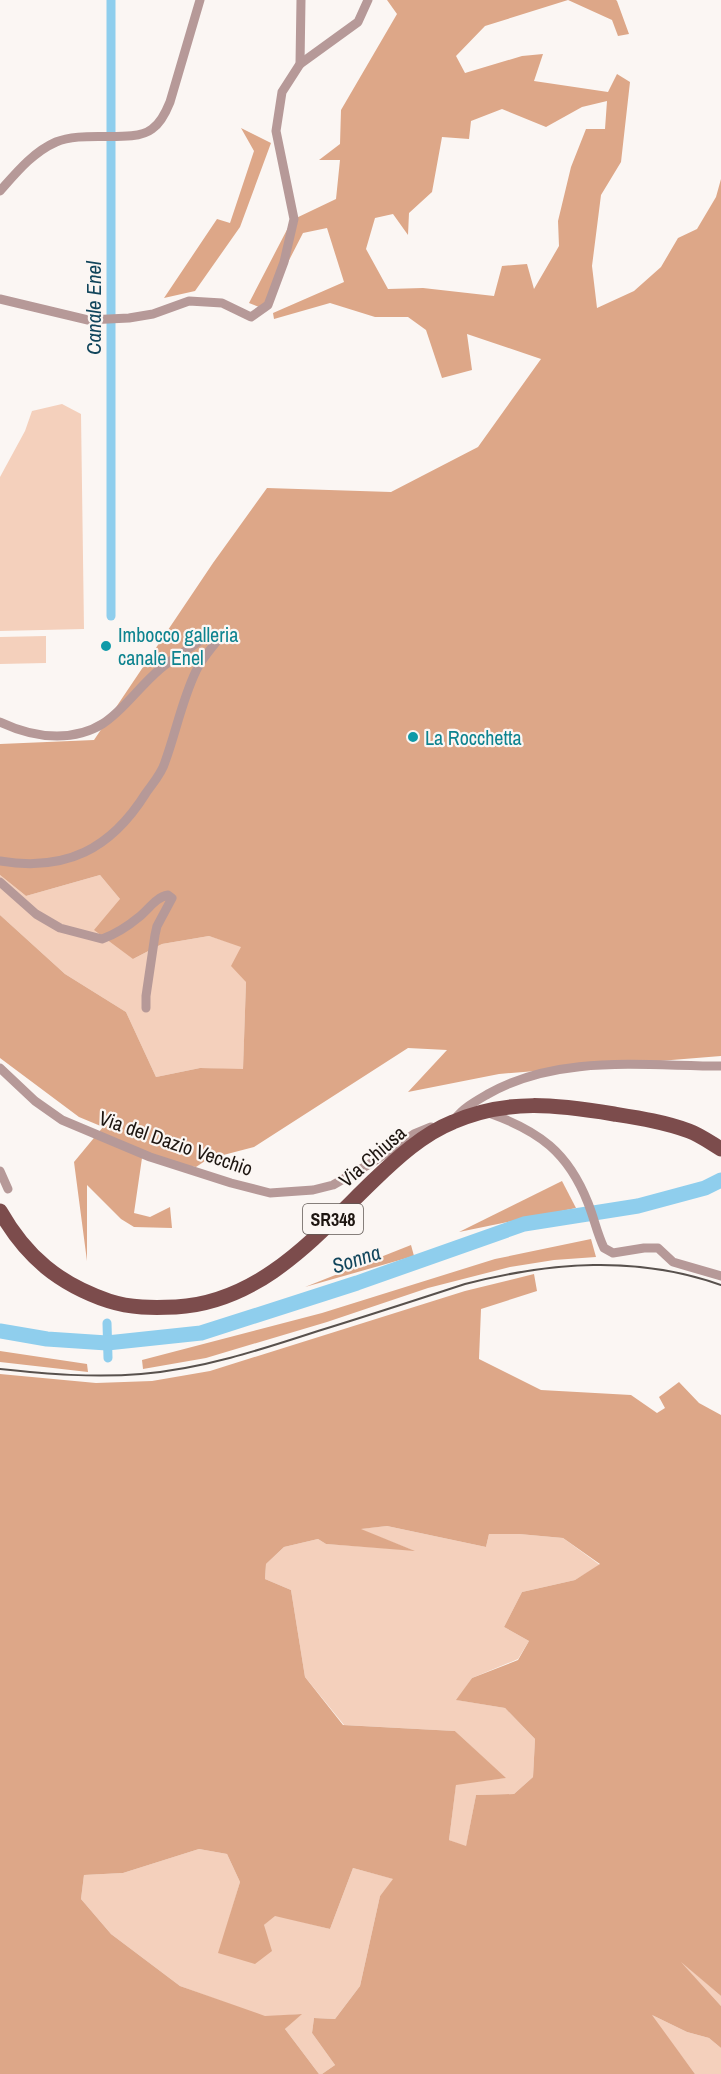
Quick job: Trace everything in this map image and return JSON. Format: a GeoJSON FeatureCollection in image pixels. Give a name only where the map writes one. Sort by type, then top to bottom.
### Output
{"type":"FeatureCollection","features":[{"type":"Feature","properties":{"kind":"main road","name":"Via Chiusa"},"geometry":{"type":"LineString","coordinates":[[0,1211],[20,1244],[55,1275],[86,1293],[128,1307],[198,1306],[247,1289],[284,1265],[393,1162],[431,1134],[452,1122],[484,1111],[517,1105],[564,1106],[652,1120],[691,1131],[721,1149]]}},
{"type":"Feature","properties":{"kind":"street"},"geometry":{"type":"LineString","coordinates":[[0,191],[19,169],[49,146],[71,138],[136,135],[148,132],[157,125],[170,102],[200,0]]}},
{"type":"Feature","properties":{"kind":"street"},"geometry":{"type":"LineString","coordinates":[[300,64],[301,0]]}},
{"type":"Feature","properties":{"kind":"street"},"geometry":{"type":"LineString","coordinates":[[0,298],[88,320],[153,314],[189,301],[222,303],[251,317],[268,305],[284,262],[294,219],[276,131],[282,92],[300,64],[358,22],[368,0]]}},
{"type":"Feature","properties":{"kind":"street"},"geometry":{"type":"LineString","coordinates":[[0,722],[19,731],[47,736],[78,735],[94,730],[114,716],[162,667],[205,637],[213,635],[217,641],[197,669],[186,696],[165,764],[138,806],[122,825],[101,843],[80,855],[62,861],[45,864],[0,861]]}},
{"type":"Feature","properties":{"kind":"street"},"geometry":{"type":"LineString","coordinates":[[0,882],[36,914],[60,928],[102,939],[127,927],[163,896],[168,895],[172,898],[154,935],[146,1008]]}},
{"type":"Feature","properties":{"kind":"street"},"geometry":{"type":"LineString","coordinates":[[452,1122],[459,1112],[502,1086],[530,1076],[573,1067],[721,1066]]}},
{"type":"Feature","properties":{"kind":"street","name":"Via del Dazio Vecchio"},"geometry":{"type":"LineString","coordinates":[[0,1068],[35,1101],[62,1120],[83,1130],[150,1157],[231,1184],[270,1193],[313,1190],[333,1185],[373,1162],[414,1134],[452,1122]]}},
{"type":"Feature","properties":{"kind":"street"},"geometry":{"type":"LineString","coordinates":[[484,1111],[514,1122],[544,1139],[564,1160],[579,1183],[604,1248],[613,1253],[658,1248],[673,1262],[721,1276]]}},
{"type":"Feature","properties":{"kind":"street"},"geometry":{"type":"LineString","coordinates":[[0,1171],[8,1189]]}},
{"type":"Feature","properties":{"kind":"shaded area"},"geometry":{"type":"Polygon","coordinates":[[[387,0],[568,0],[485,26],[456,56],[465,73],[522,56],[543,54],[534,81],[608,92],[617,74],[630,82],[621,162],[601,195],[592,266],[597,308],[634,291],[661,267],[678,238],[697,229],[716,197],[721,179],[721,1056],[499,1074],[408,1092],[447,1050],[408,1048],[254,1147],[208,1159],[196,1167],[142,1158],[134,1213],[150,1217],[170,1207],[172,1228],[134,1227],[121,1219],[87,1185],[87,1261],[74,1162],[103,1127],[79,1117],[0,1058],[0,915],[65,974],[126,1012],[156,1077],[200,1068],[243,1069],[246,982],[231,966],[241,947],[209,936],[162,944],[133,959],[94,930],[120,899],[100,875],[26,896],[0,875],[0,744],[94,740],[213,563],[267,488],[391,492],[478,447],[541,359],[467,334],[472,370],[442,378],[426,330],[408,317],[375,317],[330,303],[274,319],[273,313],[344,282],[327,228],[303,233],[264,309],[249,303],[292,220],[336,199],[340,160],[319,160],[340,144],[341,110],[397,14],[387,0]],[[607,101],[582,107],[546,127],[502,109],[471,121],[469,139],[442,137],[432,192],[409,213],[408,235],[393,214],[375,218],[366,249],[388,289],[423,288],[494,296],[502,266],[527,264],[534,289],[559,246],[558,221],[571,167],[586,129],[605,129],[607,101]]]}},
{"type":"Feature","properties":{"kind":"shaded area"},"geometry":{"type":"Polygon","coordinates":[[[568,0],[616,0],[629,34],[618,36],[612,20],[568,0]]]}},
{"type":"Feature","properties":{"kind":"shaded area"},"geometry":{"type":"Polygon","coordinates":[[[241,128],[271,143],[240,227],[195,291],[164,298],[217,219],[230,223],[254,151],[241,128]]]}},
{"type":"Feature","properties":{"kind":"shaded area"},"geometry":{"type":"Polygon","coordinates":[[[62,404],[81,414],[84,629],[0,631],[0,477],[25,431],[32,411],[62,404]]]}},
{"type":"Feature","properties":{"kind":"shaded area"},"geometry":{"type":"Polygon","coordinates":[[[46,636],[46,663],[0,664],[0,637],[46,636]]]}},
{"type":"Feature","properties":{"kind":"shaded area"},"geometry":{"type":"Polygon","coordinates":[[[0,875],[26,896],[100,875],[120,899],[133,959],[162,944],[209,936],[241,946],[246,982],[243,1070],[200,1068],[156,1077],[126,1012],[65,974],[0,915],[0,875]]]}},
{"type":"Feature","properties":{"kind":"shaded area"},"geometry":{"type":"Polygon","coordinates":[[[562,1181],[576,1208],[459,1232],[562,1181]]]}},
{"type":"Feature","properties":{"kind":"shaded area"},"geometry":{"type":"Polygon","coordinates":[[[591,1239],[596,1257],[554,1260],[510,1267],[428,1288],[327,1322],[206,1358],[143,1369],[142,1360],[322,1313],[495,1259],[591,1239]]]}},
{"type":"Feature","properties":{"kind":"shaded area"},"geometry":{"type":"Polygon","coordinates":[[[411,1245],[414,1256],[305,1287],[411,1245]]]}},
{"type":"Feature","properties":{"kind":"shaded area"},"geometry":{"type":"Polygon","coordinates":[[[534,1274],[537,1291],[481,1309],[479,1359],[541,1390],[631,1395],[657,1413],[665,1408],[659,1397],[679,1382],[699,1403],[721,1415],[721,1996],[681,1962],[721,2006],[721,2048],[709,2038],[687,2032],[652,2015],[695,2074],[322,2074],[335,2065],[312,2033],[314,2018],[335,2019],[360,1986],[380,1896],[393,1879],[353,1868],[330,1929],[275,1916],[264,1925],[272,1951],[255,1964],[218,1953],[240,1882],[227,1854],[199,1849],[123,1873],[84,1875],[81,1899],[111,1934],[180,1986],[265,2016],[302,2014],[285,2029],[319,2074],[0,2074],[0,1374],[96,1383],[152,1381],[210,1371],[465,1291],[534,1274]],[[387,1526],[361,1529],[415,1551],[326,1544],[318,1539],[284,1547],[266,1564],[265,1579],[291,1590],[305,1677],[343,1725],[455,1731],[506,1778],[456,1785],[449,1840],[466,1846],[476,1795],[514,1794],[533,1777],[535,1739],[505,1708],[456,1700],[472,1678],[518,1660],[529,1641],[504,1627],[522,1592],[575,1580],[600,1564],[563,1538],[489,1534],[486,1547],[387,1526]]]}},
{"type":"Feature","properties":{"kind":"shaded area"},"geometry":{"type":"Polygon","coordinates":[[[0,1351],[87,1364],[88,1372],[0,1362],[0,1351]]]}},
{"type":"Feature","properties":{"kind":"shaded area"},"geometry":{"type":"Polygon","coordinates":[[[387,1526],[486,1547],[489,1534],[563,1538],[600,1565],[575,1580],[522,1592],[504,1627],[529,1641],[518,1659],[472,1678],[457,1700],[505,1708],[535,1739],[533,1777],[514,1794],[476,1795],[466,1847],[449,1840],[456,1784],[505,1778],[455,1731],[344,1725],[305,1677],[291,1590],[265,1579],[266,1564],[284,1547],[318,1539],[326,1544],[412,1550],[359,1529],[387,1526]]]}},
{"type":"Feature","properties":{"kind":"shaded area"},"geometry":{"type":"Polygon","coordinates":[[[199,1849],[227,1854],[240,1882],[219,1953],[264,1925],[275,1915],[330,1929],[353,1868],[394,1879],[380,1896],[360,1986],[335,2019],[314,2018],[312,2033],[335,2065],[322,2074],[319,2074],[285,2029],[301,2014],[265,2017],[180,1986],[111,1934],[81,1899],[84,1875],[123,1873],[199,1849]]]}},
{"type":"Feature","properties":{"kind":"shaded area"},"geometry":{"type":"Polygon","coordinates":[[[675,1956],[721,1996],[721,2006],[675,1956]]]}},
{"type":"Feature","properties":{"kind":"shaded area"},"geometry":{"type":"Polygon","coordinates":[[[650,2014],[687,2032],[709,2038],[721,2048],[721,2074],[695,2074],[650,2014]]]}},
{"type":"Feature","properties":{"kind":"waterway","name":"Canale Enel"},"geometry":{"type":"LineString","coordinates":[[111,0],[111,616]]}},
{"type":"Feature","properties":{"kind":"waterway","name":"Sonna"},"geometry":{"type":"LineString","coordinates":[[0,1331],[47,1339],[107,1343],[201,1333],[357,1283],[524,1224],[638,1206],[705,1188],[721,1180]]}},
{"type":"Feature","properties":{"kind":"waterway","name":"Canale Enel"},"geometry":{"type":"LineString","coordinates":[[107,1323],[108,1358]]}},
{"type":"Feature","properties":{"kind":"railway"},"geometry":{"type":"LineString","coordinates":[[0,1369],[106,1376],[186,1368],[253,1352],[465,1284],[497,1276],[561,1267],[593,1265],[657,1269],[689,1275],[721,1285]]}},
{"type":"Feature","properties":{"kind":"place","name":"Imbocco galleria canale Enel"},"geometry":{"type":"Point","coordinates":[106,646]}},
{"type":"Feature","properties":{"kind":"place","name":"La Rocchetta"},"geometry":{"type":"Point","coordinates":[413,737]}}]}
